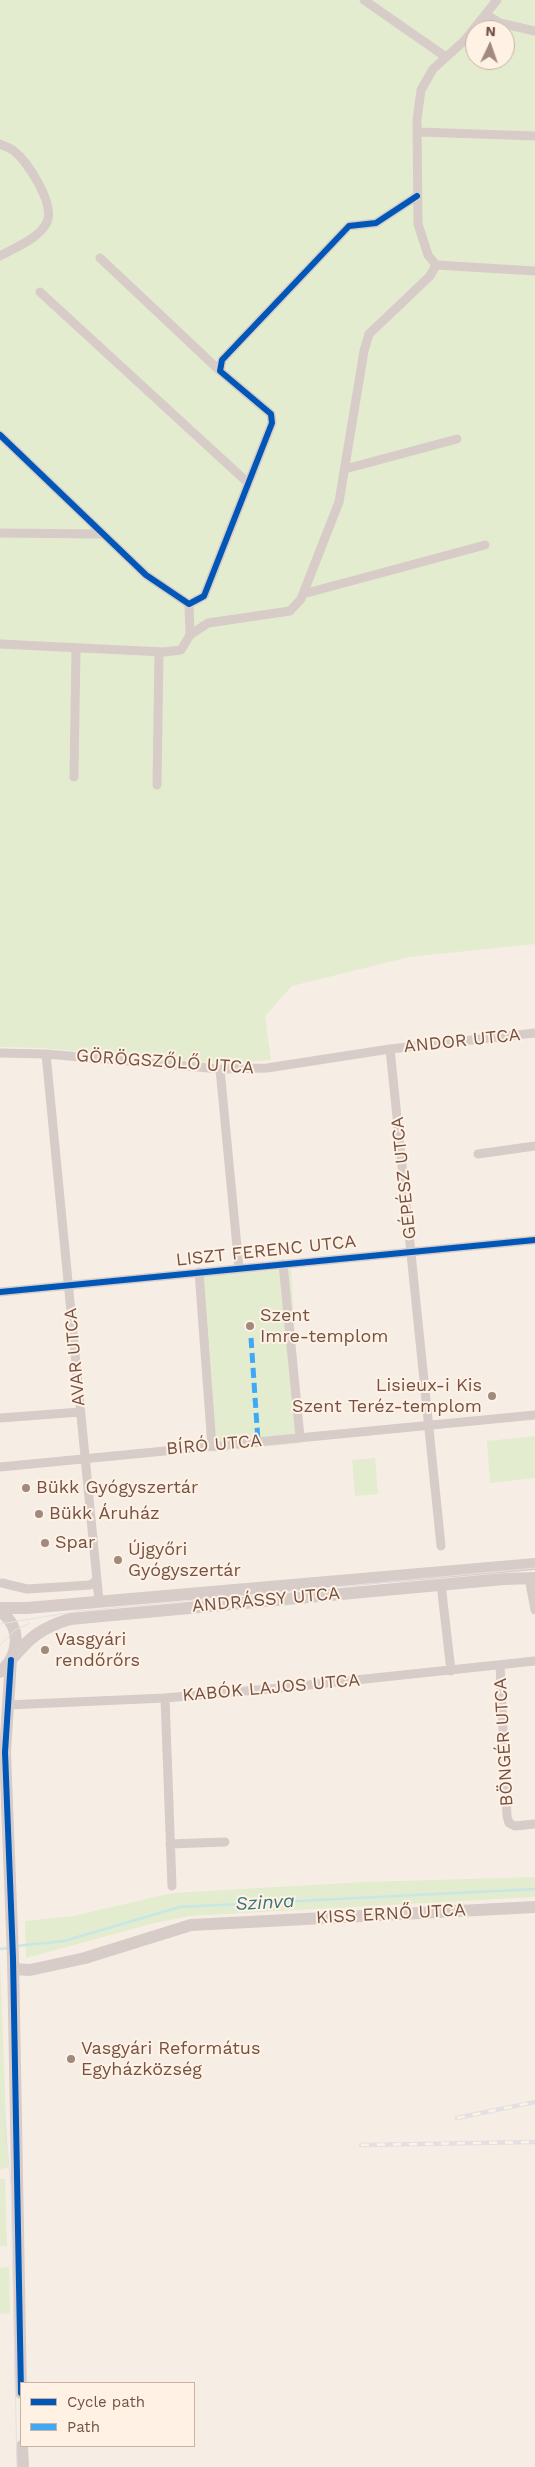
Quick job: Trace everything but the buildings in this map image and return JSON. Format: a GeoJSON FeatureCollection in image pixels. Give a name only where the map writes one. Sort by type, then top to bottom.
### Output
{"type":"FeatureCollection","features":[{"type":"Feature","properties":{"kind":"street"},"geometry":{"type":"LineString","coordinates":[[364,0],[446,57]]}},
{"type":"Feature","properties":{"kind":"street"},"geometry":{"type":"LineString","coordinates":[[497,0],[464,40],[432,69],[420,90],[417,120],[419,132],[418,224],[428,255],[436,264],[535,271]]}},
{"type":"Feature","properties":{"kind":"street"},"geometry":{"type":"LineString","coordinates":[[486,15],[500,23],[535,31]]}},
{"type":"Feature","properties":{"kind":"street"},"geometry":{"type":"LineString","coordinates":[[419,132],[535,136]]}},
{"type":"Feature","properties":{"kind":"street"},"geometry":{"type":"LineString","coordinates":[[0,144],[14,151],[25,163],[47,199],[49,213],[46,224],[28,240],[0,256]]}},
{"type":"Feature","properties":{"kind":"street"},"geometry":{"type":"LineString","coordinates":[[220,371],[222,360],[349,226],[376,223],[417,196]]}},
{"type":"Feature","properties":{"kind":"street"},"geometry":{"type":"LineString","coordinates":[[100,258],[220,371],[271,414],[272,424],[204,596],[189,604]]}},
{"type":"Feature","properties":{"kind":"street"},"geometry":{"type":"LineString","coordinates":[[0,644],[159,652],[181,650],[190,635],[208,623],[290,611],[303,594],[339,502],[364,351],[369,334],[430,276],[436,264]]}},
{"type":"Feature","properties":{"kind":"street"},"geometry":{"type":"LineString","coordinates":[[40,292],[248,482]]}},
{"type":"Feature","properties":{"kind":"street"},"geometry":{"type":"LineString","coordinates":[[0,435],[101,534],[146,575],[189,604]]}},
{"type":"Feature","properties":{"kind":"street"},"geometry":{"type":"LineString","coordinates":[[345,469],[457,439]]}},
{"type":"Feature","properties":{"kind":"street"},"geometry":{"type":"LineString","coordinates":[[0,533],[101,534]]}},
{"type":"Feature","properties":{"kind":"street"},"geometry":{"type":"LineString","coordinates":[[303,594],[484,545]]}},
{"type":"Feature","properties":{"kind":"street"},"geometry":{"type":"LineString","coordinates":[[189,604],[190,635]]}},
{"type":"Feature","properties":{"kind":"street"},"geometry":{"type":"LineString","coordinates":[[74,777],[76,648]]}},
{"type":"Feature","properties":{"kind":"street"},"geometry":{"type":"LineString","coordinates":[[157,785],[159,652]]}},
{"type":"Feature","properties":{"kind":"street","name":"ANDOR UTCA"},"geometry":{"type":"LineString","coordinates":[[390,1049],[535,1033]]}},
{"type":"Feature","properties":{"kind":"street","name":"GÖRÖGSZŐLŐ UTCA"},"geometry":{"type":"LineString","coordinates":[[0,1053],[46,1054],[220,1069],[267,1068],[390,1049]]}},
{"type":"Feature","properties":{"kind":"street","name":"GÉPÉSZ UTCA"},"geometry":{"type":"LineString","coordinates":[[390,1049],[441,1546]]}},
{"type":"Feature","properties":{"kind":"street","name":"AVAR UTCA"},"geometry":{"type":"LineString","coordinates":[[46,1054],[97,1599]]}},
{"type":"Feature","properties":{"kind":"street"},"geometry":{"type":"LineString","coordinates":[[220,1069],[239,1268]]}},
{"type":"Feature","properties":{"kind":"street"},"geometry":{"type":"LineString","coordinates":[[478,1154],[535,1146]]}},
{"type":"Feature","properties":{"kind":"street","name":"LISZT FERENC UTCA"},"geometry":{"type":"LineString","coordinates":[[0,1292],[535,1240]]}},
{"type":"Feature","properties":{"kind":"street"},"geometry":{"type":"LineString","coordinates":[[283,1264],[300,1437]]}},
{"type":"Feature","properties":{"kind":"street"},"geometry":{"type":"LineString","coordinates":[[199,1272],[212,1446]]}},
{"type":"Feature","properties":{"kind":"street"},"geometry":{"type":"LineString","coordinates":[[0,1418],[80,1412]]}},
{"type":"Feature","properties":{"kind":"street","name":"BÍRÓ UTCA"},"geometry":{"type":"LineString","coordinates":[[0,1467],[535,1415]]}},
{"type":"Feature","properties":{"kind":"street","name":"ANDRÁSSY UTCA"},"geometry":{"type":"LineString","coordinates":[[0,1610],[97,1599],[535,1564]]}},
{"type":"Feature","properties":{"kind":"street"},"geometry":{"type":"LineString","coordinates":[[532,1578],[535,1610]]}},
{"type":"Feature","properties":{"kind":"street","name":"ANDRÁSSY UTCA"},"geometry":{"type":"LineString","coordinates":[[0,1672],[34,1635],[48,1626],[70,1619],[441,1584],[532,1578]]}},
{"type":"Feature","properties":{"kind":"street"},"geometry":{"type":"LineString","coordinates":[[2,1583],[26,1589],[90,1585],[96,1580]]}},
{"type":"Feature","properties":{"kind":"street"},"geometry":{"type":"LineString","coordinates":[[441,1584],[451,1671]]}},
{"type":"Feature","properties":{"kind":"street"},"geometry":{"type":"LineString","coordinates":[[0,1610],[14,1630],[16,1646],[11,1660],[3,1703],[5,1732],[3,1752],[13,1952],[21,2382]]}},
{"type":"Feature","properties":{"kind":"street","name":"KABÓK LAJOS UTCA"},"geometry":{"type":"LineString","coordinates":[[3,1703],[165,1698],[451,1671],[535,1661]]}},
{"type":"Feature","properties":{"kind":"street","name":"BÖNGÉR UTCA"},"geometry":{"type":"LineString","coordinates":[[500,1665],[509,1823],[515,1826],[535,1824]]}},
{"type":"Feature","properties":{"kind":"street"},"geometry":{"type":"LineString","coordinates":[[165,1698],[172,1886]]}},
{"type":"Feature","properties":{"kind":"street"},"geometry":{"type":"LineString","coordinates":[[170,1844],[225,1842]]}},
{"type":"Feature","properties":{"kind":"street","name":"KISS ERNŐ UTCA"},"geometry":{"type":"LineString","coordinates":[[13,1969],[30,1970],[85,1958],[191,1925],[535,1907]]}},
{"type":"Feature","properties":{"kind":"street"},"geometry":{"type":"LineString","coordinates":[[22,2447],[23,2467]]}},
{"type":"Feature","properties":{"kind":"green space"},"geometry":{"type":"Polygon","coordinates":[[[0,0],[535,0],[535,944],[409,957],[292,986],[265,1016],[271,1060],[220,1064],[41,1048],[0,1047],[0,0]]]}},
{"type":"Feature","properties":{"kind":"green space"},"geometry":{"type":"Polygon","coordinates":[[[291,1269],[302,1443],[212,1452],[203,1276],[291,1269]]]}},
{"type":"Feature","properties":{"kind":"green space"},"geometry":{"type":"Polygon","coordinates":[[[535,1436],[535,1478],[490,1483],[487,1441],[535,1436]]]}},
{"type":"Feature","properties":{"kind":"green space"},"geometry":{"type":"Polygon","coordinates":[[[375,1458],[378,1494],[355,1496],[352,1460],[375,1458]]]}},
{"type":"Feature","properties":{"kind":"green space"},"geometry":{"type":"Polygon","coordinates":[[[535,1877],[535,1897],[189,1916],[151,1924],[26,1958],[25,1921],[73,1916],[172,1893],[364,1882],[535,1877]]]}},
{"type":"Feature","properties":{"kind":"green space"},"geometry":{"type":"Polygon","coordinates":[[[0,1959],[8,2168],[0,2169],[0,1959]]]}},
{"type":"Feature","properties":{"kind":"green space"},"geometry":{"type":"Polygon","coordinates":[[[0,2179],[5,2179],[7,2246],[0,2246],[0,2179]]]}},
{"type":"Feature","properties":{"kind":"green space"},"geometry":{"type":"Polygon","coordinates":[[[9,2267],[10,2313],[0,2314],[0,2268],[9,2267]]]}},
{"type":"Feature","properties":{"kind":"waterway","name":"Szinva"},"geometry":{"type":"LineString","coordinates":[[16,1946],[64,1941],[180,1907],[535,1889]]}},
{"type":"Feature","properties":{"kind":"waterway","name":"Szinva"},"geometry":{"type":"LineString","coordinates":[[0,1949],[8,1948]]}},
{"type":"Feature","properties":{"kind":"tram line"},"geometry":{"type":"LineString","coordinates":[[0,1624],[80,1611],[535,1568]]}},
{"type":"Feature","properties":{"kind":"tram line"},"geometry":{"type":"LineString","coordinates":[[0,1645],[15,1630],[30,1623]]}},
{"type":"Feature","properties":{"kind":"tram line"},"geometry":{"type":"LineString","coordinates":[[0,2102],[4,2118],[11,2185],[17,2467]]}},
{"type":"Feature","properties":{"kind":"railway"},"geometry":{"type":"LineString","coordinates":[[457,2118],[535,2102]]}},
{"type":"Feature","properties":{"kind":"railway"},"geometry":{"type":"LineString","coordinates":[[361,2145],[535,2142]]}},
{"type":"Feature","properties":{"kind":"marked path"},"geometry":{"type":"LineString","coordinates":[[251,1338],[258,1441]]}},
{"type":"Feature","properties":{"kind":"cycle path"},"geometry":{"type":"LineString","coordinates":[[0,435],[146,575],[189,604],[204,596],[272,423],[271,414],[220,371],[222,360],[349,226],[376,223],[417,196]]}},
{"type":"Feature","properties":{"kind":"cycle path"},"geometry":{"type":"LineString","coordinates":[[0,1292],[535,1240]]}},
{"type":"Feature","properties":{"kind":"cycle path"},"geometry":{"type":"LineString","coordinates":[[11,1660],[5,1752],[13,1958],[21,2382]]}},
{"type":"Feature","properties":{"kind":"place","name":"Szent Imre-templom"},"geometry":{"type":"Point","coordinates":[250,1326]}},
{"type":"Feature","properties":{"kind":"place","name":"Lisieux-i Kis Szent Teréz-templom"},"geometry":{"type":"Point","coordinates":[492,1396]}},
{"type":"Feature","properties":{"kind":"place","name":"Bükk Gyógyszertár"},"geometry":{"type":"Point","coordinates":[26,1488]}},
{"type":"Feature","properties":{"kind":"place","name":"Bükk Áruház"},"geometry":{"type":"Point","coordinates":[39,1514]}},
{"type":"Feature","properties":{"kind":"place","name":"Spar"},"geometry":{"type":"Point","coordinates":[45,1543]}},
{"type":"Feature","properties":{"kind":"place","name":"Újgyőri Gyógyszertár"},"geometry":{"type":"Point","coordinates":[118,1560]}},
{"type":"Feature","properties":{"kind":"place","name":"Vasgyári rendőrőrs"},"geometry":{"type":"Point","coordinates":[45,1650]}},
{"type":"Feature","properties":{"kind":"place","name":"Vasgyári Református Egyházközség"},"geometry":{"type":"Point","coordinates":[71,2059]}}]}
